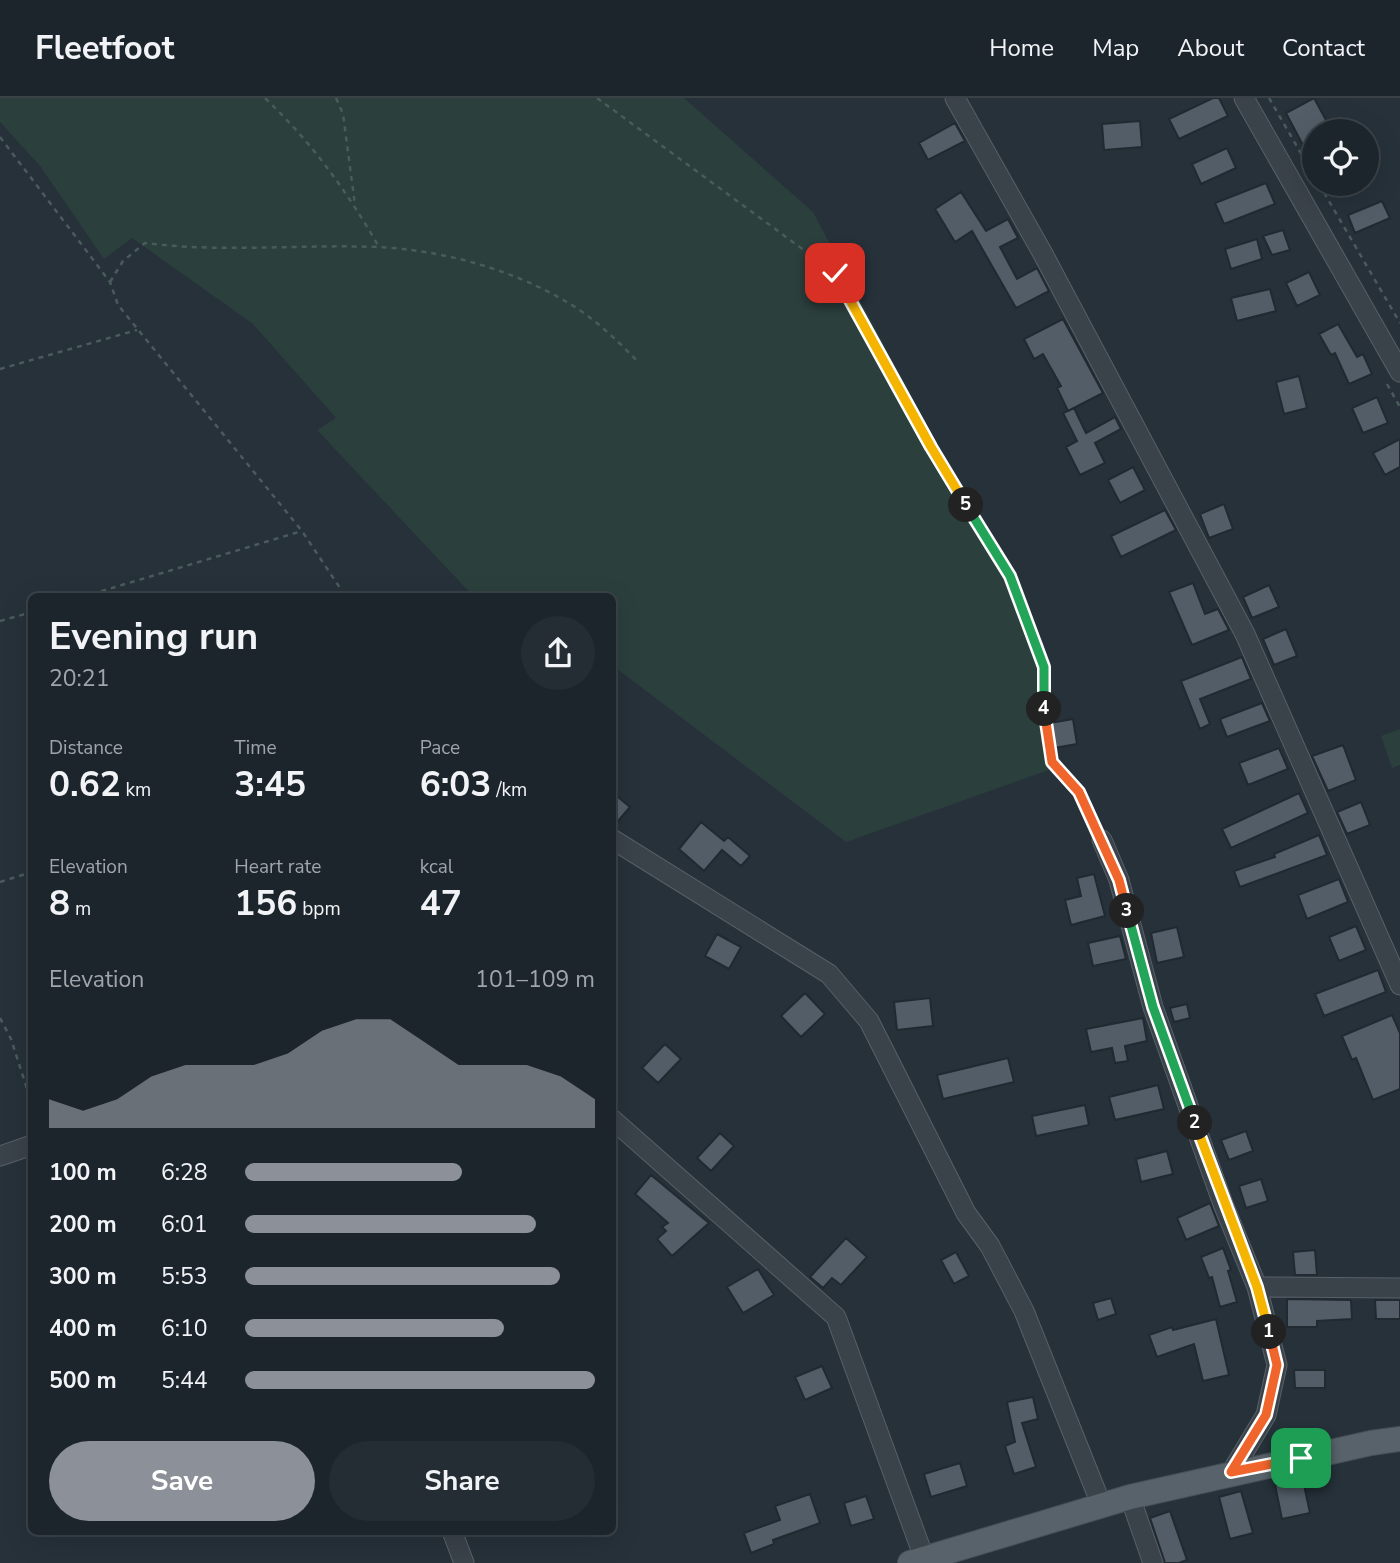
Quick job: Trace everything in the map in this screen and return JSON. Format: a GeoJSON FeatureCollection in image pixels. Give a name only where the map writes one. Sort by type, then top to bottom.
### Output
{"type":"FeatureCollection","features":[{"type":"Feature","properties":{"kind":"main road"},"geometry":{"type":"LineString","coordinates":[[920,1561],[1130,1496],[1231,1472],[1400,1439]]}},
{"type":"Feature","properties":{"kind":"street"},"geometry":{"type":"LineString","coordinates":[[955,98],[1043,254],[1245,634],[1400,985]]}},
{"type":"Feature","properties":{"kind":"street"},"geometry":{"type":"LineString","coordinates":[[1248,99],[1274,151],[1400,372]]}},
{"type":"Feature","properties":{"kind":"street"},"geometry":{"type":"LineString","coordinates":[[1274,151],[1285,148],[1338,241]]}},
{"type":"Feature","properties":{"kind":"street"},"geometry":{"type":"LineString","coordinates":[[1102,840],[1119,880],[1153,1007],[1223,1204],[1257,1287],[1277,1365],[1266,1415],[1231,1472]]}},
{"type":"Feature","properties":{"kind":"street"},"geometry":{"type":"LineString","coordinates":[[616,841],[829,974],[869,1021],[966,1213],[990,1246],[1024,1311],[1101,1504]]}},
{"type":"Feature","properties":{"kind":"street"},"geometry":{"type":"LineString","coordinates":[[616,1123],[836,1317],[920,1561]]}},
{"type":"Feature","properties":{"kind":"street"},"geometry":{"type":"LineString","coordinates":[[0,1156],[28,1146]]}},
{"type":"Feature","properties":{"kind":"street"},"geometry":{"type":"LineString","coordinates":[[1257,1287],[1400,1288]]}},
{"type":"Feature","properties":{"kind":"street"},"geometry":{"type":"LineString","coordinates":[[1130,1496],[1153,1563]]}},
{"type":"Feature","properties":{"kind":"street"},"geometry":{"type":"LineString","coordinates":[[454,1535],[464,1563]]}},
{"type":"Feature","properties":{"kind":"path"},"geometry":{"type":"LineString","coordinates":[[265,98],[306,137],[355,206],[379,247]]}},
{"type":"Feature","properties":{"kind":"path"},"geometry":{"type":"LineString","coordinates":[[337,98],[343,114],[355,206]]}},
{"type":"Feature","properties":{"kind":"path"},"geometry":{"type":"LineString","coordinates":[[597,98],[835,273],[931,447],[1010,576],[1044,667],[1042,699],[1052,762],[1079,792],[1102,840]]}},
{"type":"Feature","properties":{"kind":"path"},"geometry":{"type":"LineString","coordinates":[[1269,98],[1302,155]]}},
{"type":"Feature","properties":{"kind":"path"},"geometry":{"type":"LineString","coordinates":[[0,137],[110,282],[118,305],[302,531],[343,593]]}},
{"type":"Feature","properties":{"kind":"path"},"geometry":{"type":"LineString","coordinates":[[1325,196],[1400,323]]}},
{"type":"Feature","properties":{"kind":"path"},"geometry":{"type":"LineString","coordinates":[[110,282],[123,261],[145,243],[245,249],[379,247],[456,258],[511,276],[566,301],[617,340],[638,362]]}},
{"type":"Feature","properties":{"kind":"path"},"geometry":{"type":"LineString","coordinates":[[0,369],[137,330]]}},
{"type":"Feature","properties":{"kind":"path"},"geometry":{"type":"LineString","coordinates":[[95,593],[302,531]]}},
{"type":"Feature","properties":{"kind":"path"},"geometry":{"type":"LineString","coordinates":[[0,621],[28,613]]}},
{"type":"Feature","properties":{"kind":"path"},"geometry":{"type":"LineString","coordinates":[[0,882],[28,873]]}},
{"type":"Feature","properties":{"kind":"path"},"geometry":{"type":"LineString","coordinates":[[0,1018],[28,1092]]}},
{"type":"Feature","properties":{"kind":"green space"},"geometry":{"type":"Polygon","coordinates":[[[0,98],[684,98],[813,212],[1044,645],[1049,770],[846,842],[616,668],[616,593],[470,593],[317,430],[336,418],[253,324],[132,238],[104,259],[40,166],[0,122],[0,98]]]}},
{"type":"Feature","properties":{"kind":"green space"},"geometry":{"type":"Polygon","coordinates":[[[1400,729],[1400,765],[1392,768],[1381,736],[1400,729]]]}},
{"type":"Feature","properties":{"kind":"building"},"geometry":{"type":"Polygon","coordinates":[[[1213,98],[1219,98],[1228,116],[1179,139],[1169,119],[1213,98]]]}},
{"type":"Feature","properties":{"kind":"building"},"geometry":{"type":"Polygon","coordinates":[[[1314,98],[1325,119],[1302,119],[1302,143],[1286,113],[1314,98]]]}},
{"type":"Feature","properties":{"kind":"building"},"geometry":{"type":"Polygon","coordinates":[[[1140,121],[1142,147],[1104,150],[1102,124],[1140,121]]]}},
{"type":"Feature","properties":{"kind":"building"},"geometry":{"type":"Polygon","coordinates":[[[955,123],[965,141],[928,160],[919,143],[955,123]]]}},
{"type":"Feature","properties":{"kind":"building"},"geometry":{"type":"Polygon","coordinates":[[[1227,148],[1236,168],[1201,184],[1192,164],[1227,148]]]}},
{"type":"Feature","properties":{"kind":"building"},"geometry":{"type":"Polygon","coordinates":[[[1266,183],[1275,204],[1224,224],[1215,203],[1266,183]]]}},
{"type":"Feature","properties":{"kind":"building"},"geometry":{"type":"Polygon","coordinates":[[[961,192],[986,231],[1008,219],[1018,238],[1000,247],[1017,279],[1037,268],[1049,291],[1016,308],[972,231],[955,242],[935,209],[961,192]]]}},
{"type":"Feature","properties":{"kind":"building"},"geometry":{"type":"Polygon","coordinates":[[[1382,201],[1390,218],[1355,233],[1348,215],[1382,201]]]}},
{"type":"Feature","properties":{"kind":"building"},"geometry":{"type":"Polygon","coordinates":[[[1283,230],[1290,250],[1272,255],[1263,236],[1283,230]]]}},
{"type":"Feature","properties":{"kind":"building"},"geometry":{"type":"Polygon","coordinates":[[[1257,239],[1262,259],[1231,269],[1225,249],[1257,239]]]}},
{"type":"Feature","properties":{"kind":"building"},"geometry":{"type":"Polygon","coordinates":[[[1309,272],[1320,295],[1297,306],[1286,283],[1309,272]]]}},
{"type":"Feature","properties":{"kind":"building"},"geometry":{"type":"Polygon","coordinates":[[[1270,289],[1276,311],[1237,321],[1231,298],[1270,289]]]}},
{"type":"Feature","properties":{"kind":"building"},"geometry":{"type":"Polygon","coordinates":[[[1063,319],[1103,393],[1068,411],[1057,388],[1061,386],[1043,354],[1034,359],[1024,339],[1063,319]]]}},
{"type":"Feature","properties":{"kind":"building"},"geometry":{"type":"Polygon","coordinates":[[[1338,324],[1357,357],[1363,354],[1372,374],[1349,384],[1335,353],[1331,355],[1319,334],[1338,324]]]}},
{"type":"Feature","properties":{"kind":"building"},"geometry":{"type":"Polygon","coordinates":[[[1299,376],[1307,408],[1284,414],[1276,382],[1299,376]]]}},
{"type":"Feature","properties":{"kind":"building"},"geometry":{"type":"Polygon","coordinates":[[[1377,397],[1388,423],[1363,433],[1352,408],[1377,397]]]}},
{"type":"Feature","properties":{"kind":"building"},"geometry":{"type":"Polygon","coordinates":[[[1074,408],[1086,433],[1115,417],[1121,429],[1095,443],[1105,463],[1080,475],[1066,447],[1077,441],[1063,413],[1074,408]]]}},
{"type":"Feature","properties":{"kind":"building"},"geometry":{"type":"Polygon","coordinates":[[[1400,439],[1400,467],[1385,475],[1373,453],[1400,439]]]}},
{"type":"Feature","properties":{"kind":"building"},"geometry":{"type":"Polygon","coordinates":[[[1133,467],[1145,490],[1120,503],[1108,480],[1133,467]]]}},
{"type":"Feature","properties":{"kind":"building"},"geometry":{"type":"Polygon","coordinates":[[[1224,504],[1233,529],[1209,538],[1200,514],[1224,504]]]}},
{"type":"Feature","properties":{"kind":"building"},"geometry":{"type":"Polygon","coordinates":[[[1165,510],[1176,530],[1121,557],[1111,536],[1165,510]]]}},
{"type":"Feature","properties":{"kind":"building"},"geometry":{"type":"Polygon","coordinates":[[[1193,583],[1205,614],[1218,609],[1229,630],[1192,645],[1169,592],[1193,583]]]}},
{"type":"Feature","properties":{"kind":"building"},"geometry":{"type":"Polygon","coordinates":[[[1269,585],[1279,607],[1252,618],[1243,597],[1269,585]]]}},
{"type":"Feature","properties":{"kind":"building"},"geometry":{"type":"Polygon","coordinates":[[[1286,629],[1297,656],[1274,665],[1263,639],[1286,629]]]}},
{"type":"Feature","properties":{"kind":"building"},"geometry":{"type":"Polygon","coordinates":[[[1242,657],[1251,679],[1200,699],[1210,724],[1200,729],[1181,681],[1242,657]]]}},
{"type":"Feature","properties":{"kind":"building"},"geometry":{"type":"Polygon","coordinates":[[[1262,703],[1270,721],[1227,737],[1220,719],[1262,703]]]}},
{"type":"Feature","properties":{"kind":"building"},"geometry":{"type":"Polygon","coordinates":[[[1073,719],[1077,744],[1054,748],[1050,723],[1073,719]]]}},
{"type":"Feature","properties":{"kind":"building"},"geometry":{"type":"Polygon","coordinates":[[[1343,745],[1356,780],[1328,791],[1312,756],[1343,745]]]}},
{"type":"Feature","properties":{"kind":"building"},"geometry":{"type":"Polygon","coordinates":[[[1279,748],[1288,769],[1248,785],[1239,763],[1279,748]]]}},
{"type":"Feature","properties":{"kind":"building"},"geometry":{"type":"Polygon","coordinates":[[[1299,793],[1308,813],[1231,848],[1222,829],[1299,793]]]}},
{"type":"Feature","properties":{"kind":"building"},"geometry":{"type":"Polygon","coordinates":[[[616,795],[630,807],[616,823],[616,795]]]}},
{"type":"Feature","properties":{"kind":"building"},"geometry":{"type":"Polygon","coordinates":[[[1361,802],[1370,825],[1347,834],[1337,812],[1361,802]]]}},
{"type":"Feature","properties":{"kind":"building"},"geometry":{"type":"Polygon","coordinates":[[[701,822],[724,841],[728,837],[750,856],[741,866],[722,850],[704,871],[679,849],[701,822]]]}},
{"type":"Feature","properties":{"kind":"building"},"geometry":{"type":"Polygon","coordinates":[[[1319,835],[1327,855],[1240,887],[1234,871],[1275,857],[1274,854],[1319,835]]]}},
{"type":"Feature","properties":{"kind":"building"},"geometry":{"type":"Polygon","coordinates":[[[1094,874],[1105,916],[1071,925],[1065,900],[1081,896],[1077,878],[1094,874]]]}},
{"type":"Feature","properties":{"kind":"building"},"geometry":{"type":"Polygon","coordinates":[[[1339,879],[1348,902],[1307,919],[1298,895],[1339,879]]]}},
{"type":"Feature","properties":{"kind":"building"},"geometry":{"type":"Polygon","coordinates":[[[1356,926],[1366,950],[1339,961],[1329,937],[1356,926]]]}},
{"type":"Feature","properties":{"kind":"building"},"geometry":{"type":"Polygon","coordinates":[[[1177,927],[1184,957],[1157,963],[1151,933],[1177,927]]]}},
{"type":"Feature","properties":{"kind":"building"},"geometry":{"type":"Polygon","coordinates":[[[717,934],[741,947],[729,969],[705,956],[717,934]]]}},
{"type":"Feature","properties":{"kind":"building"},"geometry":{"type":"Polygon","coordinates":[[[1120,936],[1126,959],[1093,966],[1088,943],[1120,936]]]}},
{"type":"Feature","properties":{"kind":"building"},"geometry":{"type":"Polygon","coordinates":[[[1378,970],[1386,992],[1324,1016],[1315,994],[1378,970]]]}},
{"type":"Feature","properties":{"kind":"building"},"geometry":{"type":"Polygon","coordinates":[[[805,993],[825,1014],[801,1037],[781,1016],[805,993]]]}},
{"type":"Feature","properties":{"kind":"building"},"geometry":{"type":"Polygon","coordinates":[[[930,998],[933,1026],[897,1030],[894,1002],[930,998]]]}},
{"type":"Feature","properties":{"kind":"building"},"geometry":{"type":"Polygon","coordinates":[[[1187,1004],[1190,1018],[1174,1022],[1170,1008],[1187,1004]]]}},
{"type":"Feature","properties":{"kind":"building"},"geometry":{"type":"Polygon","coordinates":[[[1392,1015],[1400,1033],[1400,1089],[1373,1100],[1356,1058],[1352,1060],[1342,1036],[1392,1015]]]}},
{"type":"Feature","properties":{"kind":"building"},"geometry":{"type":"Polygon","coordinates":[[[1143,1018],[1147,1041],[1125,1046],[1128,1061],[1115,1063],[1112,1048],[1091,1052],[1086,1029],[1143,1018]]]}},
{"type":"Feature","properties":{"kind":"building"},"geometry":{"type":"Polygon","coordinates":[[[665,1044],[681,1059],[658,1083],[642,1068],[665,1044]]]}},
{"type":"Feature","properties":{"kind":"building"},"geometry":{"type":"Polygon","coordinates":[[[1008,1058],[1014,1082],[943,1099],[937,1075],[1008,1058]]]}},
{"type":"Feature","properties":{"kind":"building"},"geometry":{"type":"Polygon","coordinates":[[[1158,1085],[1164,1109],[1115,1120],[1109,1097],[1158,1085]]]}},
{"type":"Feature","properties":{"kind":"building"},"geometry":{"type":"Polygon","coordinates":[[[1085,1105],[1089,1125],[1036,1136],[1032,1116],[1085,1105]]]}},
{"type":"Feature","properties":{"kind":"building"},"geometry":{"type":"Polygon","coordinates":[[[1246,1131],[1253,1151],[1229,1160],[1221,1140],[1246,1131]]]}},
{"type":"Feature","properties":{"kind":"building"},"geometry":{"type":"Polygon","coordinates":[[[720,1133],[734,1146],[711,1171],[697,1158],[720,1133]]]}},
{"type":"Feature","properties":{"kind":"building"},"geometry":{"type":"Polygon","coordinates":[[[1167,1151],[1173,1174],[1141,1182],[1136,1159],[1167,1151]]]}},
{"type":"Feature","properties":{"kind":"building"},"geometry":{"type":"Polygon","coordinates":[[[651,1175],[709,1223],[672,1256],[657,1239],[666,1231],[662,1227],[668,1223],[635,1194],[651,1175]]]}},
{"type":"Feature","properties":{"kind":"building"},"geometry":{"type":"Polygon","coordinates":[[[1261,1179],[1268,1201],[1246,1208],[1239,1186],[1261,1179]]]}},
{"type":"Feature","properties":{"kind":"building"},"geometry":{"type":"Polygon","coordinates":[[[1210,1203],[1219,1226],[1186,1240],[1177,1218],[1210,1203]]]}},
{"type":"Feature","properties":{"kind":"building"},"geometry":{"type":"Polygon","coordinates":[[[846,1238],[867,1257],[841,1285],[832,1278],[823,1288],[810,1277],[846,1238]]]}},
{"type":"Feature","properties":{"kind":"building"},"geometry":{"type":"Polygon","coordinates":[[[1223,1248],[1231,1270],[1228,1271],[1237,1302],[1220,1307],[1212,1277],[1209,1278],[1201,1257],[1223,1248]]]}},
{"type":"Feature","properties":{"kind":"building"},"geometry":{"type":"Polygon","coordinates":[[[1315,1250],[1317,1275],[1295,1275],[1293,1252],[1315,1250]]]}},
{"type":"Feature","properties":{"kind":"building"},"geometry":{"type":"Polygon","coordinates":[[[956,1252],[969,1276],[954,1284],[941,1260],[956,1252]]]}},
{"type":"Feature","properties":{"kind":"building"},"geometry":{"type":"Polygon","coordinates":[[[758,1269],[774,1295],[743,1313],[727,1287],[758,1269]]]}},
{"type":"Feature","properties":{"kind":"building"},"geometry":{"type":"Polygon","coordinates":[[[1111,1298],[1116,1314],[1098,1320],[1093,1303],[1111,1298]]]}},
{"type":"Feature","properties":{"kind":"building"},"geometry":{"type":"Polygon","coordinates":[[[1287,1299],[1351,1300],[1352,1319],[1317,1321],[1317,1327],[1287,1327],[1287,1299]]]}},
{"type":"Feature","properties":{"kind":"building"},"geometry":{"type":"Polygon","coordinates":[[[1375,1300],[1400,1300],[1400,1319],[1376,1319],[1375,1300]]]}},
{"type":"Feature","properties":{"kind":"building"},"geometry":{"type":"Polygon","coordinates":[[[1216,1319],[1229,1375],[1203,1381],[1194,1344],[1157,1357],[1149,1335],[1172,1327],[1173,1330],[1216,1319]]]}},
{"type":"Feature","properties":{"kind":"building"},"geometry":{"type":"Polygon","coordinates":[[[822,1366],[832,1388],[805,1400],[795,1377],[822,1366]]]}},
{"type":"Feature","properties":{"kind":"building"},"geometry":{"type":"Polygon","coordinates":[[[1294,1370],[1325,1370],[1325,1388],[1295,1388],[1294,1370]]]}},
{"type":"Feature","properties":{"kind":"building"},"geometry":{"type":"Polygon","coordinates":[[[1033,1397],[1038,1419],[1022,1423],[1036,1467],[1014,1474],[1005,1446],[1015,1442],[1007,1402],[1033,1397]]]}},
{"type":"Feature","properties":{"kind":"building"},"geometry":{"type":"Polygon","coordinates":[[[960,1463],[967,1486],[931,1497],[924,1474],[960,1463]]]}},
{"type":"Feature","properties":{"kind":"building"},"geometry":{"type":"Polygon","coordinates":[[[1303,1480],[1310,1513],[1282,1519],[1275,1485],[1303,1480]]]}},
{"type":"Feature","properties":{"kind":"building"},"geometry":{"type":"Polygon","coordinates":[[[1241,1491],[1253,1533],[1230,1539],[1219,1497],[1241,1491]]]}},
{"type":"Feature","properties":{"kind":"building"},"geometry":{"type":"Polygon","coordinates":[[[810,1494],[820,1523],[773,1540],[774,1544],[751,1553],[744,1533],[780,1520],[775,1506],[810,1494]]]}},
{"type":"Feature","properties":{"kind":"building"},"geometry":{"type":"Polygon","coordinates":[[[866,1496],[874,1519],[851,1526],[844,1503],[866,1496]]]}},
{"type":"Feature","properties":{"kind":"building"},"geometry":{"type":"Polygon","coordinates":[[[1170,1511],[1187,1560],[1179,1563],[1165,1563],[1150,1518],[1170,1511]]]}},
{"type":"Feature","properties":{"kind":"route"},"geometry":{"type":"LineString","coordinates":[[835,273],[931,447],[1010,576],[1044,667],[1042,699],[1052,762],[1079,792],[1119,880],[1153,1007],[1223,1204],[1257,1287],[1277,1365],[1266,1415],[1231,1472],[1301,1458]]}}]}
